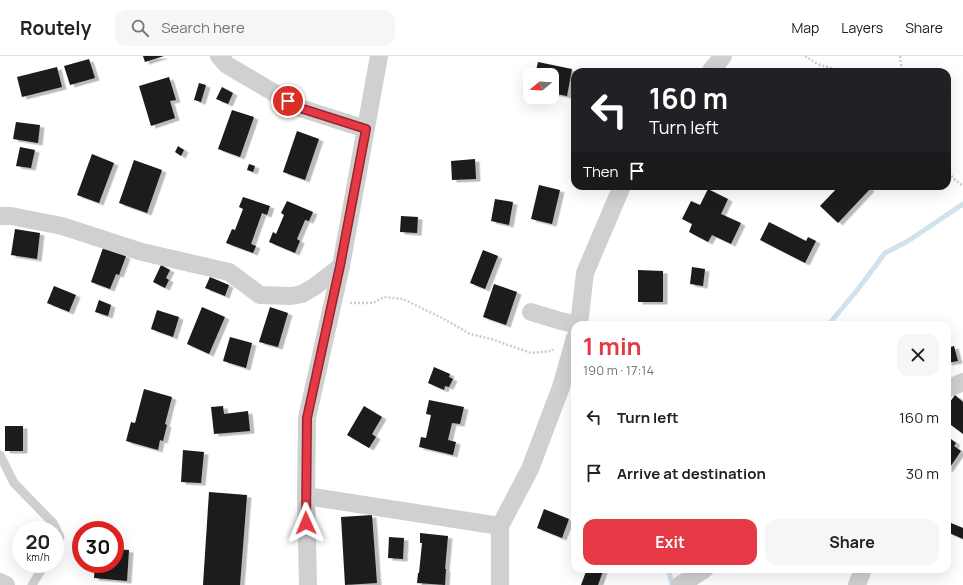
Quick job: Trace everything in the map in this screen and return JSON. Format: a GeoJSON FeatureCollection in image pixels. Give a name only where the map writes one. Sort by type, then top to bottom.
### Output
{"type":"FeatureCollection","features":[{"type":"Feature","properties":{"kind":"street"},"geometry":{"type":"LineString","coordinates":[[219,56],[227,65],[300,108],[366,129]]}},
{"type":"Feature","properties":{"kind":"street"},"geometry":{"type":"LineString","coordinates":[[308,585],[306,496],[307,418],[340,266],[379,56]]}},
{"type":"Feature","properties":{"kind":"street"},"geometry":{"type":"LineString","coordinates":[[713,68],[723,56]]}},
{"type":"Feature","properties":{"kind":"street"},"geometry":{"type":"LineString","coordinates":[[574,321],[585,273],[620,190]]}},
{"type":"Feature","properties":{"kind":"street"},"geometry":{"type":"LineString","coordinates":[[0,216],[11,216],[62,226],[142,252],[229,272],[260,295],[291,296],[302,294],[314,288],[340,266]]}},
{"type":"Feature","properties":{"kind":"street"},"geometry":{"type":"LineString","coordinates":[[531,312],[571,323]]}},
{"type":"Feature","properties":{"kind":"street"},"geometry":{"type":"LineString","coordinates":[[500,585],[500,526],[530,469],[561,387],[571,352]]}},
{"type":"Feature","properties":{"kind":"street"},"geometry":{"type":"LineString","coordinates":[[951,387],[963,382]]}},
{"type":"Feature","properties":{"kind":"street"},"geometry":{"type":"LineString","coordinates":[[306,496],[500,526]]}},
{"type":"Feature","properties":{"kind":"street"},"geometry":{"type":"LineString","coordinates":[[680,585],[699,573]]}},
{"type":"Feature","properties":{"kind":"street"},"geometry":{"type":"LineString","coordinates":[[857,585],[862,573]]}},
{"type":"Feature","properties":{"kind":"street"},"geometry":{"type":"LineString","coordinates":[[0,582],[6,585]]}},
{"type":"Feature","properties":{"kind":"lane"},"geometry":{"type":"LineString","coordinates":[[0,454],[14,483],[52,521]]}},
{"type":"Feature","properties":{"kind":"lane"},"geometry":{"type":"LineString","coordinates":[[32,585],[39,573]]}},
{"type":"Feature","properties":{"kind":"path"},"geometry":{"type":"LineString","coordinates":[[805,56],[817,64],[830,68]]}},
{"type":"Feature","properties":{"kind":"path"},"geometry":{"type":"LineString","coordinates":[[900,56],[902,68]]}},
{"type":"Feature","properties":{"kind":"path"},"geometry":{"type":"LineString","coordinates":[[951,175],[963,186]]}},
{"type":"Feature","properties":{"kind":"path"},"geometry":{"type":"LineString","coordinates":[[332,303],[373,302],[384,297],[403,299],[442,318],[470,334],[491,339],[531,354],[552,352],[571,327]]}},
{"type":"Feature","properties":{"kind":"building"},"geometry":{"type":"Polygon","coordinates":[[[143,56],[164,56],[145,62],[143,56]]]}},
{"type":"Feature","properties":{"kind":"building"},"geometry":{"type":"Polygon","coordinates":[[[89,59],[95,78],[70,85],[64,66],[89,59]]]}},
{"type":"Feature","properties":{"kind":"building"},"geometry":{"type":"Polygon","coordinates":[[[538,62],[571,69],[567,96],[559,94],[559,68],[537,68],[538,62]]]}},
{"type":"Feature","properties":{"kind":"building"},"geometry":{"type":"Polygon","coordinates":[[[57,67],[62,87],[22,97],[17,77],[57,67]]]}},
{"type":"Feature","properties":{"kind":"building"},"geometry":{"type":"Polygon","coordinates":[[[169,77],[176,100],[170,101],[175,118],[151,126],[139,86],[169,77]]]}},
{"type":"Feature","properties":{"kind":"building"},"geometry":{"type":"Polygon","coordinates":[[[199,83],[206,85],[201,102],[194,100],[199,83]]]}},
{"type":"Feature","properties":{"kind":"building"},"geometry":{"type":"Polygon","coordinates":[[[222,87],[233,93],[228,104],[216,99],[222,87]]]}},
{"type":"Feature","properties":{"kind":"building"},"geometry":{"type":"Polygon","coordinates":[[[232,110],[254,117],[240,157],[218,149],[232,110]]]}},
{"type":"Feature","properties":{"kind":"building"},"geometry":{"type":"Polygon","coordinates":[[[16,122],[40,125],[38,143],[13,139],[16,122]]]}},
{"type":"Feature","properties":{"kind":"building"},"geometry":{"type":"Polygon","coordinates":[[[297,131],[319,139],[305,180],[283,172],[297,131]]]}},
{"type":"Feature","properties":{"kind":"building"},"geometry":{"type":"Polygon","coordinates":[[[178,146],[184,150],[181,156],[175,152],[178,146]]]}},
{"type":"Feature","properties":{"kind":"building"},"geometry":{"type":"Polygon","coordinates":[[[20,147],[35,150],[31,168],[16,166],[20,147]]]}},
{"type":"Feature","properties":{"kind":"building"},"geometry":{"type":"Polygon","coordinates":[[[92,154],[114,163],[99,203],[77,195],[92,154]]]}},
{"type":"Feature","properties":{"kind":"building"},"geometry":{"type":"Polygon","coordinates":[[[475,159],[476,179],[452,180],[451,161],[475,159]]]}},
{"type":"Feature","properties":{"kind":"building"},"geometry":{"type":"Polygon","coordinates":[[[134,160],[162,170],[147,213],[119,203],[134,160]]]}},
{"type":"Feature","properties":{"kind":"building"},"geometry":{"type":"Polygon","coordinates":[[[249,164],[255,166],[253,172],[247,170],[249,164]]]}},
{"type":"Feature","properties":{"kind":"building"},"geometry":{"type":"Polygon","coordinates":[[[539,185],[560,190],[552,224],[531,219],[539,185]]]}},
{"type":"Feature","properties":{"kind":"building"},"geometry":{"type":"Polygon","coordinates":[[[708,190],[728,199],[721,214],[741,223],[731,244],[712,235],[708,242],[689,232],[692,224],[682,219],[691,201],[700,205],[708,190]]]}},
{"type":"Feature","properties":{"kind":"building"},"geometry":{"type":"Polygon","coordinates":[[[835,190],[869,190],[838,223],[820,206],[835,190]]]}},
{"type":"Feature","properties":{"kind":"building"},"geometry":{"type":"Polygon","coordinates":[[[243,197],[270,206],[267,215],[262,213],[251,244],[256,246],[253,253],[226,243],[232,229],[235,230],[243,209],[239,207],[243,197]]]}},
{"type":"Feature","properties":{"kind":"building"},"geometry":{"type":"Polygon","coordinates":[[[495,199],[513,202],[509,225],[491,221],[495,199]]]}},
{"type":"Feature","properties":{"kind":"building"},"geometry":{"type":"Polygon","coordinates":[[[287,201],[313,212],[309,221],[305,220],[297,239],[300,241],[295,253],[269,242],[273,232],[276,234],[284,215],[281,213],[287,201]]]}},
{"type":"Feature","properties":{"kind":"building"},"geometry":{"type":"Polygon","coordinates":[[[401,216],[418,217],[417,233],[400,232],[401,216]]]}},
{"type":"Feature","properties":{"kind":"building"},"geometry":{"type":"Polygon","coordinates":[[[769,222],[806,241],[808,237],[816,241],[805,263],[760,240],[769,222]]]}},
{"type":"Feature","properties":{"kind":"building"},"geometry":{"type":"Polygon","coordinates":[[[15,229],[40,233],[37,259],[11,255],[15,229]]]}},
{"type":"Feature","properties":{"kind":"building"},"geometry":{"type":"Polygon","coordinates":[[[103,248],[126,256],[119,275],[116,274],[110,289],[91,282],[103,248]]]}},
{"type":"Feature","properties":{"kind":"building"},"geometry":{"type":"Polygon","coordinates":[[[483,250],[498,256],[485,289],[470,283],[483,250]]]}},
{"type":"Feature","properties":{"kind":"building"},"geometry":{"type":"Polygon","coordinates":[[[161,265],[170,270],[166,278],[169,280],[165,288],[153,282],[161,265]]]}},
{"type":"Feature","properties":{"kind":"building"},"geometry":{"type":"Polygon","coordinates":[[[692,267],[705,269],[703,286],[690,284],[692,267]]]}},
{"type":"Feature","properties":{"kind":"building"},"geometry":{"type":"Polygon","coordinates":[[[638,270],[663,271],[663,302],[638,302],[638,270]]]}},
{"type":"Feature","properties":{"kind":"building"},"geometry":{"type":"Polygon","coordinates":[[[210,277],[229,285],[225,296],[205,288],[210,277]]]}},
{"type":"Feature","properties":{"kind":"building"},"geometry":{"type":"Polygon","coordinates":[[[494,284],[517,292],[506,325],[483,317],[494,284]]]}},
{"type":"Feature","properties":{"kind":"building"},"geometry":{"type":"Polygon","coordinates":[[[54,286],[76,295],[69,312],[47,303],[54,286]]]}},
{"type":"Feature","properties":{"kind":"building"},"geometry":{"type":"Polygon","coordinates":[[[99,300],[111,305],[108,316],[95,312],[99,300]]]}},
{"type":"Feature","properties":{"kind":"building"},"geometry":{"type":"Polygon","coordinates":[[[202,307],[225,317],[209,354],[187,344],[202,307]]]}},
{"type":"Feature","properties":{"kind":"building"},"geometry":{"type":"Polygon","coordinates":[[[270,307],[288,313],[278,347],[259,342],[270,307]]]}},
{"type":"Feature","properties":{"kind":"building"},"geometry":{"type":"Polygon","coordinates":[[[157,310],[179,317],[173,337],[151,329],[157,310]]]}},
{"type":"Feature","properties":{"kind":"building"},"geometry":{"type":"Polygon","coordinates":[[[230,337],[252,343],[246,368],[223,361],[230,337]]]}},
{"type":"Feature","properties":{"kind":"building"},"geometry":{"type":"Polygon","coordinates":[[[954,346],[958,361],[951,362],[951,347],[954,346]]]}},
{"type":"Feature","properties":{"kind":"building"},"geometry":{"type":"Polygon","coordinates":[[[434,367],[450,374],[449,377],[453,379],[449,387],[445,386],[444,390],[428,383],[434,367]]]}},
{"type":"Feature","properties":{"kind":"building"},"geometry":{"type":"Polygon","coordinates":[[[144,389],[172,397],[165,424],[167,425],[163,441],[160,440],[158,450],[126,441],[131,422],[135,423],[144,389]]]}},
{"type":"Feature","properties":{"kind":"building"},"geometry":{"type":"Polygon","coordinates":[[[955,395],[963,402],[963,434],[951,425],[951,400],[955,395]]]}},
{"type":"Feature","properties":{"kind":"building"},"geometry":{"type":"Polygon","coordinates":[[[429,400],[464,407],[460,424],[452,423],[448,440],[456,442],[453,455],[419,447],[421,437],[426,438],[431,415],[426,414],[429,400]]]}},
{"type":"Feature","properties":{"kind":"building"},"geometry":{"type":"Polygon","coordinates":[[[223,406],[224,414],[248,411],[250,431],[214,434],[211,407],[223,406]]]}},
{"type":"Feature","properties":{"kind":"building"},"geometry":{"type":"Polygon","coordinates":[[[364,406],[382,417],[372,434],[376,437],[369,448],[347,435],[364,406]]]}},
{"type":"Feature","properties":{"kind":"building"},"geometry":{"type":"Polygon","coordinates":[[[5,426],[23,426],[23,451],[5,451],[5,426]]]}},
{"type":"Feature","properties":{"kind":"building"},"geometry":{"type":"Polygon","coordinates":[[[951,439],[956,443],[954,446],[961,451],[951,466],[951,439]]]}},
{"type":"Feature","properties":{"kind":"building"},"geometry":{"type":"Polygon","coordinates":[[[183,450],[204,452],[201,483],[181,482],[183,450]]]}},
{"type":"Feature","properties":{"kind":"building"},"geometry":{"type":"Polygon","coordinates":[[[209,492],[247,495],[240,585],[203,585],[209,492]]]}},
{"type":"Feature","properties":{"kind":"building"},"geometry":{"type":"Polygon","coordinates":[[[544,509],[569,519],[562,538],[537,528],[544,509]]]}},
{"type":"Feature","properties":{"kind":"building"},"geometry":{"type":"Polygon","coordinates":[[[372,515],[377,583],[345,585],[341,517],[372,515]]]}},
{"type":"Feature","properties":{"kind":"building"},"geometry":{"type":"Polygon","coordinates":[[[951,523],[963,528],[963,539],[951,534],[951,523]]]}},
{"type":"Feature","properties":{"kind":"building"},"geometry":{"type":"Polygon","coordinates":[[[420,533],[448,536],[445,585],[417,583],[422,543],[420,543],[420,533]]]}},
{"type":"Feature","properties":{"kind":"building"},"geometry":{"type":"Polygon","coordinates":[[[389,537],[404,538],[403,559],[388,558],[389,537]]]}},
{"type":"Feature","properties":{"kind":"building"},"geometry":{"type":"Polygon","coordinates":[[[124,550],[129,550],[127,581],[94,578],[94,573],[124,573],[124,550]]]}},
{"type":"Feature","properties":{"kind":"building"},"geometry":{"type":"Polygon","coordinates":[[[586,573],[602,573],[598,585],[581,585],[586,573]]]}},
{"type":"Feature","properties":{"kind":"waterway"},"geometry":{"type":"LineString","coordinates":[[831,321],[855,293],[885,253],[908,241],[963,204]]}},
{"type":"Feature","properties":{"kind":"waterway"},"geometry":{"type":"LineString","coordinates":[[669,573],[672,585]]}},
{"type":"Feature","properties":{"kind":"route"},"geometry":{"type":"LineString","coordinates":[[288,101],[300,108],[366,129],[340,266],[307,418],[306,523]]}}]}
